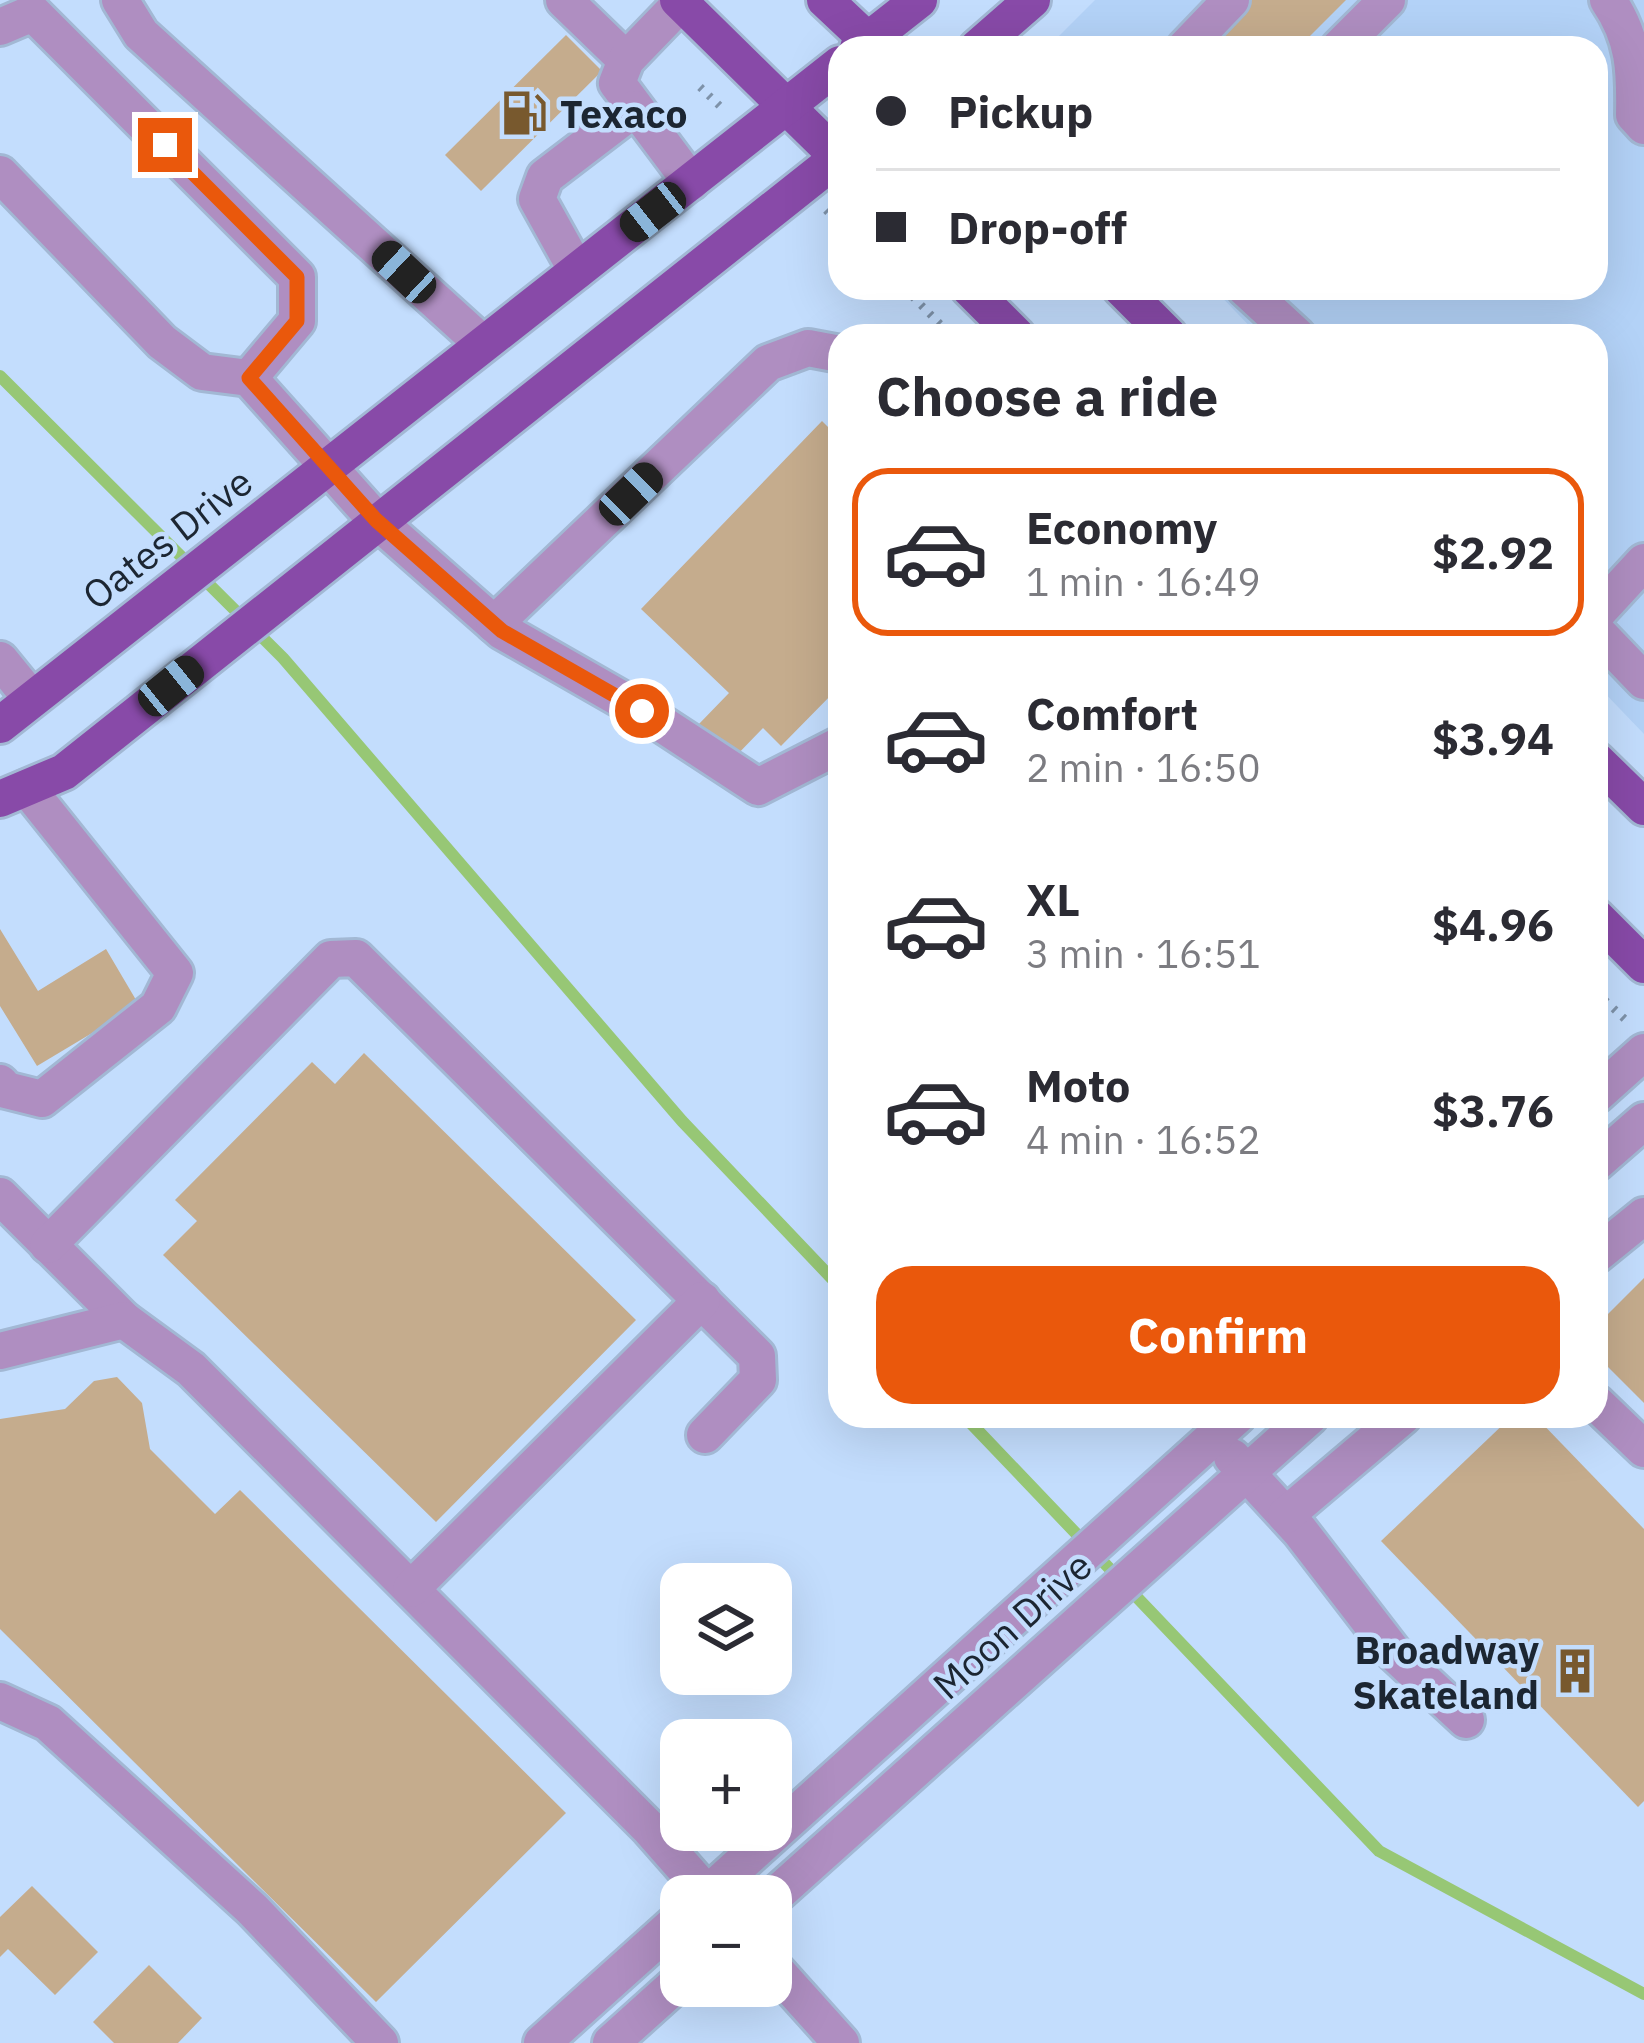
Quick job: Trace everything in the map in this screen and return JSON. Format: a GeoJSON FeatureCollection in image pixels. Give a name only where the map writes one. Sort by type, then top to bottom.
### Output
{"type":"FeatureCollection","features":[{"type":"Feature","properties":{"kind":"main road"},"geometry":{"type":"LineString","coordinates":[[825,0],[851,36]]}},
{"type":"Feature","properties":{"kind":"main road","name":"Oates Drive"},"geometry":{"type":"LineString","coordinates":[[878,36],[920,0]]}},
{"type":"Feature","properties":{"kind":"main road"},"geometry":{"type":"LineString","coordinates":[[990,36],[1032,0]]}},
{"type":"Feature","properties":{"kind":"main road"},"geometry":{"type":"LineString","coordinates":[[679,2],[828,146]]}},
{"type":"Feature","properties":{"kind":"main road","name":"Oates Drive"},"geometry":{"type":"LineString","coordinates":[[0,725],[828,76]]}},
{"type":"Feature","properties":{"kind":"main road"},"geometry":{"type":"LineString","coordinates":[[13,793],[64,772],[376,520],[828,167]]}},
{"type":"Feature","properties":{"kind":"main road"},"geometry":{"type":"LineString","coordinates":[[981,300],[1005,324]]}},
{"type":"Feature","properties":{"kind":"main road"},"geometry":{"type":"LineString","coordinates":[[1133,300],[1157,324]]}},
{"type":"Feature","properties":{"kind":"main road"},"geometry":{"type":"LineString","coordinates":[[1608,772],[1644,807]]}},
{"type":"Feature","properties":{"kind":"main road"},"geometry":{"type":"LineString","coordinates":[[1608,929],[1644,965]]}},
{"type":"Feature","properties":{"kind":"street"},"geometry":{"type":"LineString","coordinates":[[120,0],[141,34],[482,344]]}},
{"type":"Feature","properties":{"kind":"street"},"geometry":{"type":"LineString","coordinates":[[564,0],[626,60]]}},
{"type":"Feature","properties":{"kind":"street"},"geometry":{"type":"LineString","coordinates":[[1165,36],[1198,0]]}},
{"type":"Feature","properties":{"kind":"street"},"geometry":{"type":"LineString","coordinates":[[1196,36],[1231,0]]}},
{"type":"Feature","properties":{"kind":"street"},"geometry":{"type":"LineString","coordinates":[[1351,36],[1387,0]]}},
{"type":"Feature","properties":{"kind":"street"},"geometry":{"type":"LineString","coordinates":[[1608,0],[1628,30],[1635,70],[1634,116],[1644,125]]}},
{"type":"Feature","properties":{"kind":"street"},"geometry":{"type":"LineString","coordinates":[[679,2],[626,60],[617,83],[691,182]]}},
{"type":"Feature","properties":{"kind":"street"},"geometry":{"type":"LineString","coordinates":[[0,27],[33,13],[297,277],[297,321],[249,378]]}},
{"type":"Feature","properties":{"kind":"street"},"geometry":{"type":"LineString","coordinates":[[578,271],[537,199],[544,177],[634,110]]}},
{"type":"Feature","properties":{"kind":"street"},"geometry":{"type":"LineString","coordinates":[[0,174],[162,342],[202,372],[249,378],[376,520],[494,624],[758,787],[828,751]]}},
{"type":"Feature","properties":{"kind":"street"},"geometry":{"type":"LineString","coordinates":[[1258,300],[1284,324]]}},
{"type":"Feature","properties":{"kind":"street"},"geometry":{"type":"LineString","coordinates":[[494,624],[768,363],[808,348],[828,352]]}},
{"type":"Feature","properties":{"kind":"street"},"geometry":{"type":"LineString","coordinates":[[1608,601],[1644,562]]}},
{"type":"Feature","properties":{"kind":"street"},"geometry":{"type":"LineString","coordinates":[[1608,644],[1644,681]]}},
{"type":"Feature","properties":{"kind":"street"},"geometry":{"type":"LineString","coordinates":[[0,659],[31,698]]}},
{"type":"Feature","properties":{"kind":"street"},"geometry":{"type":"LineString","coordinates":[[0,1083],[6,1090],[43,1099],[158,1006],[175,973],[13,793]]}},
{"type":"Feature","properties":{"kind":"street"},"geometry":{"type":"LineString","coordinates":[[47,1245],[331,959],[356,958],[757,1356],[758,1380],[704,1436]]}},
{"type":"Feature","properties":{"kind":"street"},"geometry":{"type":"LineString","coordinates":[[1608,1084],[1644,1052]]}},
{"type":"Feature","properties":{"kind":"street"},"geometry":{"type":"LineString","coordinates":[[1608,1152],[1644,1121]]}},
{"type":"Feature","properties":{"kind":"street"},"geometry":{"type":"LineString","coordinates":[[0,1196],[124,1320],[191,1369],[650,1829],[683,1875]]}},
{"type":"Feature","properties":{"kind":"street"},"geometry":{"type":"LineString","coordinates":[[1608,1245],[1644,1216]]}},
{"type":"Feature","properties":{"kind":"street"},"geometry":{"type":"LineString","coordinates":[[411,1589],[702,1300]]}},
{"type":"Feature","properties":{"kind":"street"},"geometry":{"type":"LineString","coordinates":[[0,1351],[124,1320]]}},
{"type":"Feature","properties":{"kind":"street"},"geometry":{"type":"LineString","coordinates":[[1608,1414],[1644,1449]]}},
{"type":"Feature","properties":{"kind":"street","name":"Moon Drive"},"geometry":{"type":"LineString","coordinates":[[730,1875],[1223,1428]]}},
{"type":"Feature","properties":{"kind":"street"},"geometry":{"type":"LineString","coordinates":[[1226,1428],[1247,1472],[1394,1653],[1466,1720]]}},
{"type":"Feature","properties":{"kind":"street","name":"Moon Drive"},"geometry":{"type":"LineString","coordinates":[[792,1880],[1296,1428]]}},
{"type":"Feature","properties":{"kind":"street"},"geometry":{"type":"LineString","coordinates":[[1286,1515],[1389,1428]]}},
{"type":"Feature","properties":{"kind":"street"},"geometry":{"type":"LineString","coordinates":[[0,1701],[47,1723],[64,1738],[252,1909],[380,2043]]}},
{"type":"Feature","properties":{"kind":"street","name":"Moon Drive"},"geometry":{"type":"LineString","coordinates":[[542,2043],[660,1938]]}},
{"type":"Feature","properties":{"kind":"street"},"geometry":{"type":"LineString","coordinates":[[792,1988],[841,2043]]}},
{"type":"Feature","properties":{"kind":"street"},"geometry":{"type":"LineString","coordinates":[[611,2043],[660,1999]]}},
{"type":"Feature","properties":{"kind":"path"},"geometry":{"type":"LineString","coordinates":[[916,300],[940,324]]}},
{"type":"Feature","properties":{"kind":"path"},"geometry":{"type":"LineString","coordinates":[[1608,1003],[1620,1014]]}},
{"type":"Feature","properties":{"kind":"shaded area"},"geometry":{"type":"Polygon","coordinates":[[[1095,0],[1644,0],[1644,734],[1608,696],[1608,324],[1248,324],[1224,300],[1608,300],[1608,36],[1059,36],[1095,0]]]}},
{"type":"Feature","properties":{"kind":"building"},"geometry":{"type":"Polygon","coordinates":[[[1248,0],[1346,0],[1310,36],[1213,35],[1248,0]]]}},
{"type":"Feature","properties":{"kind":"building","name":"Texaco"},"geometry":{"type":"Polygon","coordinates":[[[566,35],[602,71],[481,191],[445,155],[566,35]]]}},
{"type":"Feature","properties":{"kind":"building"},"geometry":{"type":"Polygon","coordinates":[[[822,421],[828,427],[828,698],[781,746],[763,728],[732,760],[697,726],[729,693],[641,609],[822,421]]]}},
{"type":"Feature","properties":{"kind":"building"},"geometry":{"type":"Polygon","coordinates":[[[0,929],[38,991],[106,949],[139,1005],[37,1066],[0,1006],[0,929]]]}},
{"type":"Feature","properties":{"kind":"building"},"geometry":{"type":"Polygon","coordinates":[[[364,1053],[636,1320],[436,1522],[163,1255],[197,1221],[175,1200],[312,1062],[335,1084],[364,1053]]]}},
{"type":"Feature","properties":{"kind":"building"},"geometry":{"type":"Polygon","coordinates":[[[1644,1278],[1644,1403],[1608,1367],[1608,1314],[1644,1278]]]}},
{"type":"Feature","properties":{"kind":"building"},"geometry":{"type":"Polygon","coordinates":[[[117,1377],[142,1403],[150,1449],[215,1514],[240,1490],[566,1813],[376,2002],[0,1629],[0,1419],[65,1409],[94,1381],[117,1377]]]}},
{"type":"Feature","properties":{"kind":"building","name":"Broadway Skateland"},"geometry":{"type":"Polygon","coordinates":[[[1499,1428],[1547,1428],[1644,1529],[1644,1801],[1638,1807],[1381,1541],[1499,1428]]]}},
{"type":"Feature","properties":{"kind":"building"},"geometry":{"type":"Polygon","coordinates":[[[32,1886],[98,1952],[55,1995],[8,1949],[0,1957],[0,1917],[32,1886]]]}},
{"type":"Feature","properties":{"kind":"building"},"geometry":{"type":"Polygon","coordinates":[[[149,1965],[202,2018],[178,2043],[114,2043],[93,2022],[149,1965]]]}},
{"type":"Feature","properties":{"kind":"waterway"},"geometry":{"type":"LineString","coordinates":[[0,376],[283,658],[682,1121],[828,1274]]}},
{"type":"Feature","properties":{"kind":"waterway"},"geometry":{"type":"LineString","coordinates":[[975,1428],[1379,1851],[1644,1994]]}},
{"type":"Feature","properties":{"kind":"place","name":"Texaco"},"geometry":{"type":"Point","coordinates":[524,113]}},
{"type":"Feature","properties":{"kind":"place","name":"Broadway Skateland"},"geometry":{"type":"Point","coordinates":[1575,1671]}},
{"type":"Feature","properties":{"kind":"route"},"geometry":{"type":"LineString","coordinates":[[165,145],[297,277],[297,321],[249,378],[376,520],[502,631],[642,711]]}}]}
